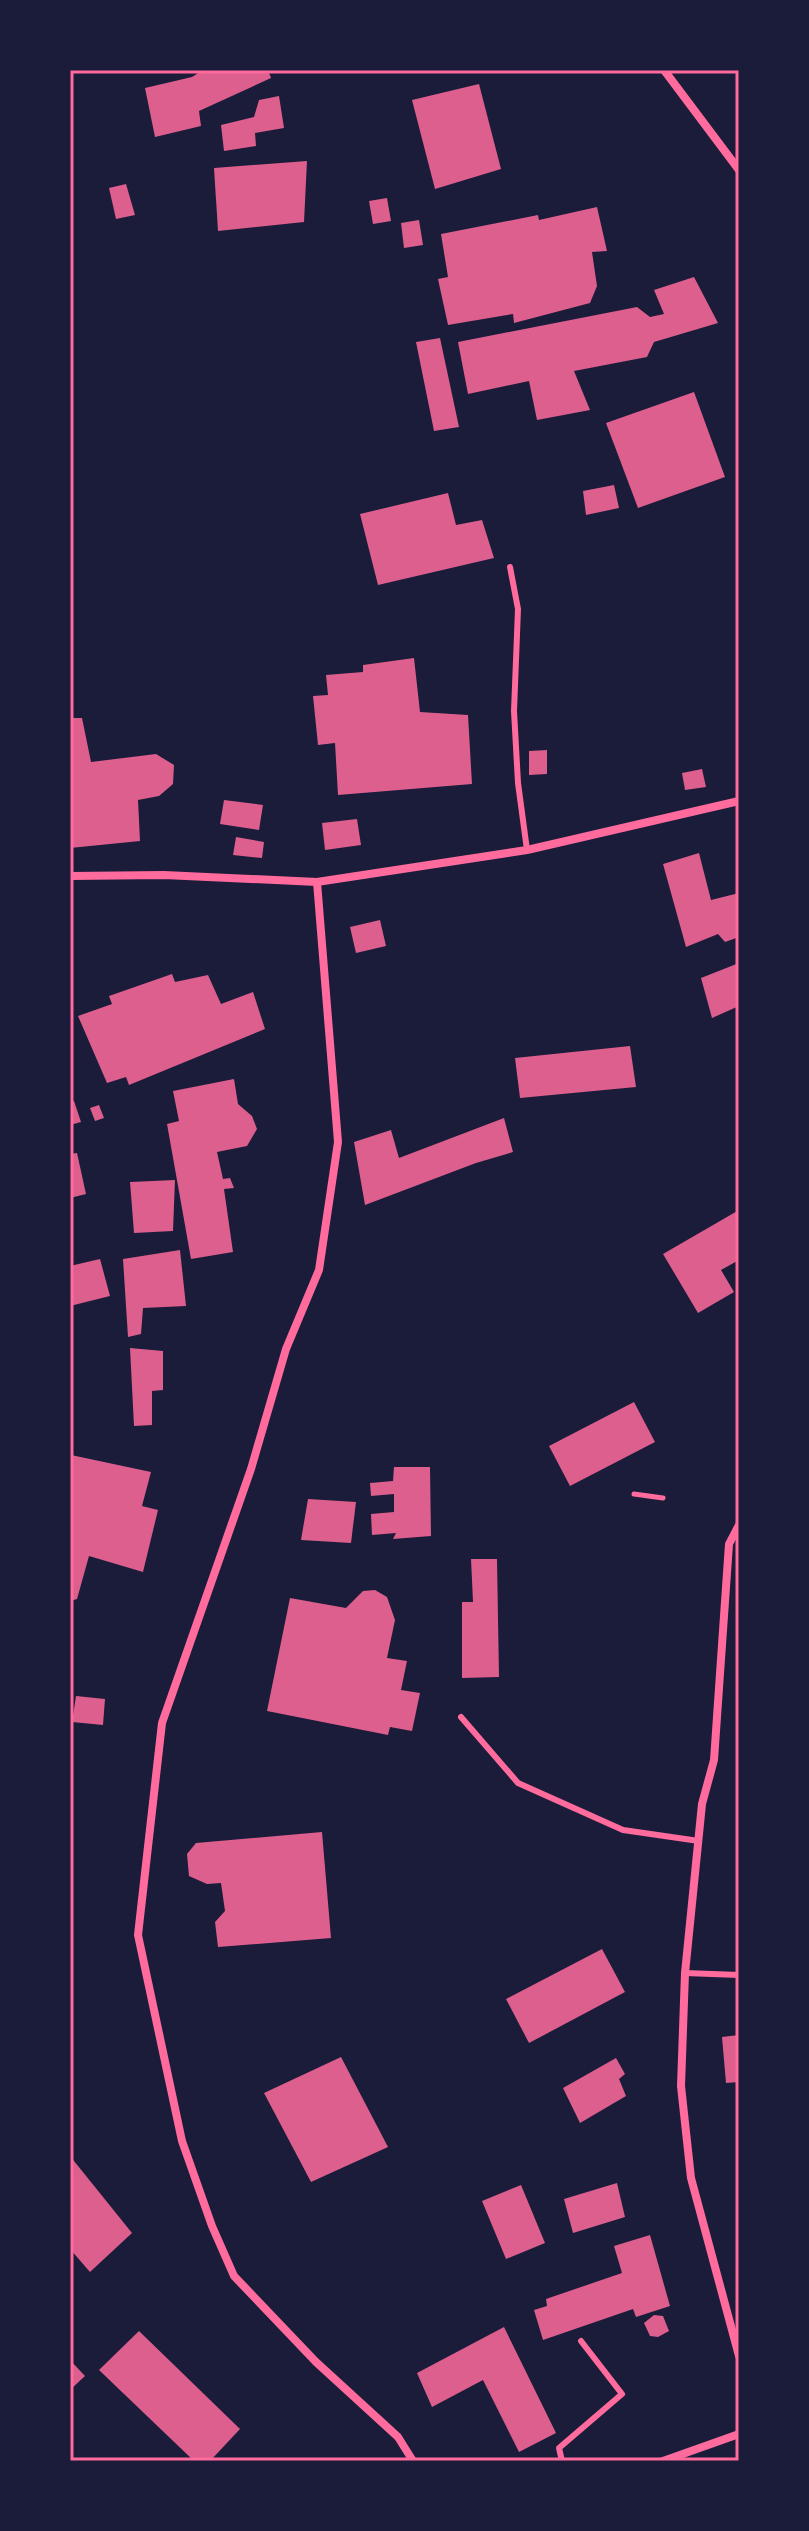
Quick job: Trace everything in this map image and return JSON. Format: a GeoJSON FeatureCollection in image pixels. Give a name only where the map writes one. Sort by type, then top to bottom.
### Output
{"type":"FeatureCollection","features":[{"type":"Feature","properties":{"kind":"street"},"geometry":{"type":"LineString","coordinates":[[664,70],[739,170]]}},
{"type":"Feature","properties":{"kind":"street"},"geometry":{"type":"LineString","coordinates":[[70,876],[164,875],[317,882],[527,850],[739,801]]}},
{"type":"Feature","properties":{"kind":"street"},"geometry":{"type":"LineString","coordinates":[[317,882],[338,1142],[319,1270],[286,1349],[251,1469],[162,1723],[138,1935],[182,2141],[212,2226],[234,2276],[316,2362],[398,2437],[413,2461]]}},
{"type":"Feature","properties":{"kind":"street"},"geometry":{"type":"LineString","coordinates":[[739,1525],[729,1544],[714,1760],[702,1804],[685,1973],[681,2086],[691,2178],[739,2356]]}},
{"type":"Feature","properties":{"kind":"street"},"geometry":{"type":"LineString","coordinates":[[663,2461],[739,2434]]}},
{"type":"Feature","properties":{"kind":"lane"},"geometry":{"type":"LineString","coordinates":[[510,567],[518,609],[514,711],[518,783],[527,850]]}},
{"type":"Feature","properties":{"kind":"lane"},"geometry":{"type":"LineString","coordinates":[[461,1717],[518,1783],[623,1830],[699,1841]]}},
{"type":"Feature","properties":{"kind":"lane"},"geometry":{"type":"LineString","coordinates":[[685,1973],[739,1975]]}},
{"type":"Feature","properties":{"kind":"lane"},"geometry":{"type":"LineString","coordinates":[[562,2461],[559,2448],[622,2394],[581,2341]]}},
{"type":"Feature","properties":{"kind":"path"},"geometry":{"type":"LineString","coordinates":[[634,1494],[663,1498]]}},
{"type":"Feature","properties":{"kind":"building"},"geometry":{"type":"Polygon","coordinates":[[[203,70],[268,70],[271,78],[199,111],[201,126],[155,137],[145,88],[192,77],[203,70]]]}},
{"type":"Feature","properties":{"kind":"building"},"geometry":{"type":"Polygon","coordinates":[[[479,84],[501,169],[435,189],[412,100],[479,84]]]}},
{"type":"Feature","properties":{"kind":"building"},"geometry":{"type":"Polygon","coordinates":[[[279,96],[284,128],[255,133],[256,146],[224,151],[221,125],[254,117],[259,100],[279,96]]]}},
{"type":"Feature","properties":{"kind":"building"},"geometry":{"type":"Polygon","coordinates":[[[307,161],[304,222],[218,231],[214,168],[307,161]]]}},
{"type":"Feature","properties":{"kind":"building"},"geometry":{"type":"Polygon","coordinates":[[[126,184],[135,215],[116,219],[109,188],[126,184]]]}},
{"type":"Feature","properties":{"kind":"building"},"geometry":{"type":"Polygon","coordinates":[[[387,198],[391,221],[373,224],[369,201],[387,198]]]}},
{"type":"Feature","properties":{"kind":"building"},"geometry":{"type":"Polygon","coordinates":[[[597,207],[607,251],[592,252],[597,286],[590,303],[514,323],[513,314],[448,325],[438,279],[448,277],[441,234],[538,215],[539,220],[597,207]]]}},
{"type":"Feature","properties":{"kind":"building"},"geometry":{"type":"Polygon","coordinates":[[[419,220],[423,245],[404,248],[401,223],[419,220]]]}},
{"type":"Feature","properties":{"kind":"building"},"geometry":{"type":"Polygon","coordinates":[[[694,277],[718,323],[654,342],[647,357],[574,371],[590,410],[537,420],[529,381],[468,394],[458,342],[637,307],[650,317],[664,314],[654,290],[694,277]]]}},
{"type":"Feature","properties":{"kind":"building"},"geometry":{"type":"Polygon","coordinates":[[[440,338],[459,427],[434,431],[416,342],[440,338]]]}},
{"type":"Feature","properties":{"kind":"building"},"geometry":{"type":"Polygon","coordinates":[[[694,392],[725,477],[638,508],[606,423],[694,392]]]}},
{"type":"Feature","properties":{"kind":"building"},"geometry":{"type":"Polygon","coordinates":[[[614,485],[619,508],[586,515],[583,491],[614,485]]]}},
{"type":"Feature","properties":{"kind":"building"},"geometry":{"type":"Polygon","coordinates":[[[448,493],[456,525],[482,520],[494,558],[378,585],[360,514],[448,493]]]}},
{"type":"Feature","properties":{"kind":"building"},"geometry":{"type":"Polygon","coordinates":[[[414,658],[420,712],[468,715],[472,784],[338,795],[335,743],[318,745],[313,696],[328,695],[326,675],[363,672],[363,665],[414,658]]]}},
{"type":"Feature","properties":{"kind":"building"},"geometry":{"type":"Polygon","coordinates":[[[70,718],[82,718],[91,762],[156,754],[174,765],[173,784],[159,796],[138,800],[140,841],[70,848],[70,718]]]}},
{"type":"Feature","properties":{"kind":"building"},"geometry":{"type":"Polygon","coordinates":[[[547,750],[547,774],[529,775],[529,751],[547,750]]]}},
{"type":"Feature","properties":{"kind":"building"},"geometry":{"type":"Polygon","coordinates":[[[702,769],[706,787],[685,790],[682,773],[702,769]]]}},
{"type":"Feature","properties":{"kind":"building"},"geometry":{"type":"Polygon","coordinates":[[[224,800],[263,805],[259,830],[220,824],[224,800]]]}},
{"type":"Feature","properties":{"kind":"building"},"geometry":{"type":"Polygon","coordinates":[[[357,819],[361,845],[325,850],[322,823],[357,819]]]}},
{"type":"Feature","properties":{"kind":"building"},"geometry":{"type":"Polygon","coordinates":[[[236,837],[264,842],[262,858],[233,855],[236,837]]]}},
{"type":"Feature","properties":{"kind":"building"},"geometry":{"type":"Polygon","coordinates":[[[699,853],[711,900],[739,893],[739,937],[725,942],[718,934],[686,947],[663,864],[699,853]]]}},
{"type":"Feature","properties":{"kind":"building"},"geometry":{"type":"Polygon","coordinates":[[[380,920],[386,946],[356,953],[350,927],[380,920]]]}},
{"type":"Feature","properties":{"kind":"building"},"geometry":{"type":"Polygon","coordinates":[[[739,963],[739,1006],[712,1018],[701,978],[739,963]]]}},
{"type":"Feature","properties":{"kind":"building"},"geometry":{"type":"Polygon","coordinates":[[[172,974],[175,982],[208,975],[221,1004],[253,992],[265,1029],[129,1085],[126,1077],[107,1083],[78,1016],[112,1004],[109,996],[172,974]]]}},
{"type":"Feature","properties":{"kind":"building"},"geometry":{"type":"Polygon","coordinates":[[[630,1046],[636,1087],[520,1098],[515,1058],[630,1046]]]}},
{"type":"Feature","properties":{"kind":"building"},"geometry":{"type":"Polygon","coordinates":[[[234,1079],[238,1104],[252,1116],[257,1129],[247,1146],[217,1152],[223,1179],[230,1178],[234,1188],[224,1189],[233,1252],[191,1259],[167,1124],[179,1121],[173,1091],[234,1079]]]}},
{"type":"Feature","properties":{"kind":"building"},"geometry":{"type":"Polygon","coordinates":[[[74,1101],[81,1122],[70,1125],[70,1102],[74,1101]]]}},
{"type":"Feature","properties":{"kind":"building"},"geometry":{"type":"Polygon","coordinates":[[[99,1105],[104,1118],[95,1121],[90,1108],[99,1105]]]}},
{"type":"Feature","properties":{"kind":"building"},"geometry":{"type":"Polygon","coordinates":[[[504,1118],[513,1152],[365,1205],[354,1142],[391,1130],[399,1158],[504,1118]]]}},
{"type":"Feature","properties":{"kind":"building"},"geometry":{"type":"Polygon","coordinates":[[[77,1153],[86,1194],[70,1198],[70,1154],[77,1153]]]}},
{"type":"Feature","properties":{"kind":"building"},"geometry":{"type":"Polygon","coordinates":[[[175,1180],[173,1231],[134,1233],[130,1182],[175,1180]]]}},
{"type":"Feature","properties":{"kind":"building"},"geometry":{"type":"Polygon","coordinates":[[[739,1210],[739,1260],[721,1270],[734,1292],[698,1313],[663,1254],[739,1210]]]}},
{"type":"Feature","properties":{"kind":"building"},"geometry":{"type":"Polygon","coordinates":[[[180,1250],[186,1306],[143,1308],[141,1334],[128,1337],[123,1259],[180,1250]]]}},
{"type":"Feature","properties":{"kind":"building"},"geometry":{"type":"Polygon","coordinates":[[[100,1259],[110,1296],[70,1306],[70,1266],[100,1259]]]}},
{"type":"Feature","properties":{"kind":"building"},"geometry":{"type":"Polygon","coordinates":[[[130,1348],[163,1351],[163,1390],[152,1391],[152,1425],[134,1426],[130,1348]]]}},
{"type":"Feature","properties":{"kind":"building"},"geometry":{"type":"Polygon","coordinates":[[[634,1402],[655,1442],[570,1486],[549,1446],[634,1402]]]}},
{"type":"Feature","properties":{"kind":"building"},"geometry":{"type":"Polygon","coordinates":[[[71,1455],[151,1472],[142,1506],[158,1510],[143,1572],[89,1556],[77,1599],[70,1601],[71,1455]]]}},
{"type":"Feature","properties":{"kind":"building"},"geometry":{"type":"Polygon","coordinates":[[[394,1467],[430,1467],[431,1536],[393,1539],[396,1533],[372,1535],[371,1514],[394,1512],[394,1494],[371,1496],[370,1483],[393,1481],[394,1467]]]}},
{"type":"Feature","properties":{"kind":"building"},"geometry":{"type":"Polygon","coordinates":[[[308,1499],[356,1502],[351,1543],[301,1540],[308,1499]]]}},
{"type":"Feature","properties":{"kind":"building"},"geometry":{"type":"Polygon","coordinates":[[[471,1559],[497,1559],[499,1677],[462,1678],[462,1602],[473,1602],[471,1559]]]}},
{"type":"Feature","properties":{"kind":"building"},"geometry":{"type":"Polygon","coordinates":[[[375,1590],[387,1597],[395,1620],[387,1658],[407,1661],[401,1690],[420,1693],[412,1731],[390,1727],[388,1735],[267,1711],[290,1598],[346,1608],[363,1591],[375,1590]]]}},
{"type":"Feature","properties":{"kind":"building"},"geometry":{"type":"Polygon","coordinates":[[[76,1696],[105,1699],[103,1725],[72,1722],[76,1696]]]}},
{"type":"Feature","properties":{"kind":"building"},"geometry":{"type":"Polygon","coordinates":[[[322,1832],[331,1938],[218,1947],[215,1922],[225,1911],[221,1883],[207,1884],[189,1876],[187,1854],[196,1843],[322,1832]]]}},
{"type":"Feature","properties":{"kind":"building"},"geometry":{"type":"Polygon","coordinates":[[[602,1949],[625,1992],[529,2043],[506,1999],[602,1949]]]}},
{"type":"Feature","properties":{"kind":"building"},"geometry":{"type":"Polygon","coordinates":[[[739,2035],[739,2082],[726,2083],[722,2037],[739,2035]]]}},
{"type":"Feature","properties":{"kind":"building"},"geometry":{"type":"Polygon","coordinates":[[[341,2057],[388,2147],[311,2182],[264,2093],[341,2057]]]}},
{"type":"Feature","properties":{"kind":"building"},"geometry":{"type":"Polygon","coordinates":[[[616,2058],[625,2074],[619,2079],[626,2096],[580,2123],[563,2088],[616,2058]]]}},
{"type":"Feature","properties":{"kind":"building"},"geometry":{"type":"Polygon","coordinates":[[[70,2156],[132,2233],[90,2272],[70,2249],[70,2156]]]}},
{"type":"Feature","properties":{"kind":"building"},"geometry":{"type":"Polygon","coordinates":[[[617,2183],[625,2217],[573,2233],[564,2199],[617,2183]]]}},
{"type":"Feature","properties":{"kind":"building"},"geometry":{"type":"Polygon","coordinates":[[[521,2185],[545,2243],[506,2259],[482,2201],[521,2185]]]}},
{"type":"Feature","properties":{"kind":"building"},"geometry":{"type":"Polygon","coordinates":[[[650,2235],[670,2306],[636,2317],[633,2309],[543,2340],[534,2310],[547,2306],[546,2299],[622,2273],[614,2246],[650,2235]]]}},
{"type":"Feature","properties":{"kind":"building"},"geometry":{"type":"Polygon","coordinates":[[[654,2315],[663,2316],[669,2331],[658,2337],[650,2336],[644,2323],[654,2315]]]}},
{"type":"Feature","properties":{"kind":"building"},"geometry":{"type":"Polygon","coordinates":[[[504,2327],[556,2433],[519,2452],[483,2380],[432,2407],[417,2373],[504,2327]]]}},
{"type":"Feature","properties":{"kind":"building"},"geometry":{"type":"Polygon","coordinates":[[[139,2331],[240,2429],[210,2461],[194,2461],[99,2370],[139,2331]]]}},
{"type":"Feature","properties":{"kind":"building"},"geometry":{"type":"Polygon","coordinates":[[[70,2360],[85,2376],[70,2390],[70,2360]]]}}]}
